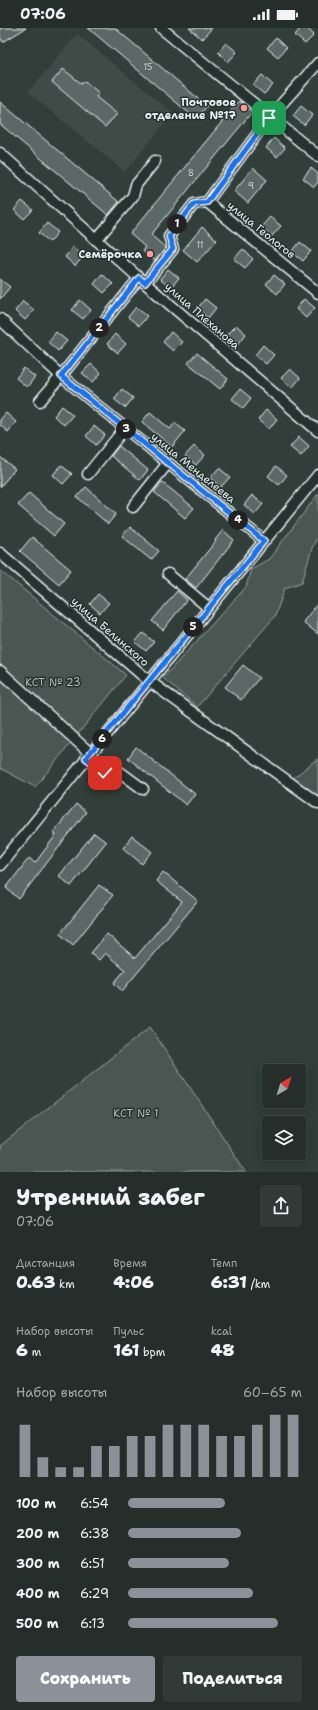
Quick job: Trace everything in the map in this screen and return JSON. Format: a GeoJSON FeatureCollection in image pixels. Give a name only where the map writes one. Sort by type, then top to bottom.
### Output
{"type":"FeatureCollection","features":[{"type":"Feature","properties":{"kind":"street"},"geometry":{"type":"LineString","coordinates":[[161,28],[269,118],[318,156]]}},
{"type":"Feature","properties":{"kind":"street"},"geometry":{"type":"LineString","coordinates":[[40,401],[142,281],[173,249],[169,236],[176,225],[194,204],[207,202],[269,118],[318,63]]}},
{"type":"Feature","properties":{"kind":"street","name":"улица Плеханова"},"geometry":{"type":"LineString","coordinates":[[0,153],[142,281],[318,431]]}},
{"type":"Feature","properties":{"kind":"street"},"geometry":{"type":"LineString","coordinates":[[96,240],[133,196],[136,185],[156,162]]}},
{"type":"Feature","properties":{"kind":"street","name":"улица Геологов"},"geometry":{"type":"LineString","coordinates":[[207,202],[318,292]]}},
{"type":"Feature","properties":{"kind":"street","name":"улица Менделеева"},"geometry":{"type":"LineString","coordinates":[[1,321],[61,376],[264,541]]}},
{"type":"Feature","properties":{"kind":"street"},"geometry":{"type":"LineString","coordinates":[[88,474],[125,428]]}},
{"type":"Feature","properties":{"kind":"street"},"geometry":{"type":"LineString","coordinates":[[133,507],[168,463]]}},
{"type":"Feature","properties":{"kind":"street","name":"улица Белинского"},"geometry":{"type":"LineString","coordinates":[[0,553],[149,681],[318,475]]}},
{"type":"Feature","properties":{"kind":"street"},"geometry":{"type":"LineString","coordinates":[[168,574],[209,608]]}},
{"type":"Feature","properties":{"kind":"street"},"geometry":{"type":"LineString","coordinates":[[0,671],[105,773],[120,772],[142,789]]}},
{"type":"Feature","properties":{"kind":"street"},"geometry":{"type":"LineString","coordinates":[[0,865],[149,681],[318,803]]}},
{"type":"Feature","properties":{"kind":"shaded area"},"geometry":{"type":"Polygon","coordinates":[[[77,34],[173,113],[125,172],[28,92],[77,34]]]}},
{"type":"Feature","properties":{"kind":"green space"},"geometry":{"type":"Polygon","coordinates":[[[318,494],[318,535],[312,548],[302,582],[285,588],[275,616],[197,707],[163,678],[246,587],[251,569],[269,559],[318,494]]]}},
{"type":"Feature","properties":{"kind":"green space","name":"КСТ № 23"},"geometry":{"type":"Polygon","coordinates":[[[0,570],[126,675],[35,787],[0,768],[0,570]]]}},
{"type":"Feature","properties":{"kind":"green space"},"geometry":{"type":"Polygon","coordinates":[[[318,758],[318,797],[292,779],[318,758]]]}},
{"type":"Feature","properties":{"kind":"green space","name":"КСТ № 1"},"geometry":{"type":"Polygon","coordinates":[[[150,1027],[246,1172],[0,1172],[0,1146],[150,1027]]]}},
{"type":"Feature","properties":{"kind":"building"},"geometry":{"type":"Polygon","coordinates":[[[0,28],[26,28],[3,42],[0,37],[0,28]]]}},
{"type":"Feature","properties":{"kind":"building"},"geometry":{"type":"Polygon","coordinates":[[[88,28],[115,28],[207,106],[196,119],[88,28]]]}},
{"type":"Feature","properties":{"kind":"building"},"geometry":{"type":"Polygon","coordinates":[[[189,28],[212,28],[202,39],[189,28]]]}},
{"type":"Feature","properties":{"kind":"building"},"geometry":{"type":"Polygon","coordinates":[[[301,28],[307,28],[314,35],[305,44],[295,35],[301,28]]]}},
{"type":"Feature","properties":{"kind":"building"},"geometry":{"type":"Polygon","coordinates":[[[276,38],[286,48],[278,57],[267,48],[276,38]]]}},
{"type":"Feature","properties":{"kind":"building"},"geometry":{"type":"Polygon","coordinates":[[[226,43],[237,52],[228,62],[218,52],[226,43]]]}},
{"type":"Feature","properties":{"kind":"building"},"geometry":{"type":"Polygon","coordinates":[[[63,69],[82,84],[85,81],[99,93],[96,97],[117,114],[105,127],[52,82],[63,69]]]}},
{"type":"Feature","properties":{"kind":"building"},"geometry":{"type":"Polygon","coordinates":[[[262,75],[273,85],[264,94],[253,85],[262,75]]]}},
{"type":"Feature","properties":{"kind":"building"},"geometry":{"type":"Polygon","coordinates":[[[239,101],[252,112],[151,235],[166,248],[155,261],[142,251],[145,247],[130,234],[239,101]]]}},
{"type":"Feature","properties":{"kind":"building"},"geometry":{"type":"Polygon","coordinates":[[[0,102],[119,202],[108,215],[0,124],[0,102]]]}},
{"type":"Feature","properties":{"kind":"building"},"geometry":{"type":"Polygon","coordinates":[[[301,106],[312,115],[304,125],[293,116],[301,106]]]}},
{"type":"Feature","properties":{"kind":"building"},"geometry":{"type":"Polygon","coordinates":[[[274,138],[285,148],[277,157],[266,148],[274,138]]]}},
{"type":"Feature","properties":{"kind":"building"},"geometry":{"type":"Polygon","coordinates":[[[253,168],[267,180],[248,203],[234,191],[253,168]]]}},
{"type":"Feature","properties":{"kind":"building"},"geometry":{"type":"Polygon","coordinates":[[[311,168],[318,174],[318,182],[314,187],[303,178],[311,168]]]}},
{"type":"Feature","properties":{"kind":"building"},"geometry":{"type":"Polygon","coordinates":[[[22,201],[33,210],[24,219],[14,210],[22,201]]]}},
{"type":"Feature","properties":{"kind":"building"},"geometry":{"type":"Polygon","coordinates":[[[270,217],[281,226],[272,236],[261,227],[270,217]]]}},
{"type":"Feature","properties":{"kind":"building"},"geometry":{"type":"Polygon","coordinates":[[[47,223],[58,232],[50,242],[39,233],[47,223]]]}},
{"type":"Feature","properties":{"kind":"building"},"geometry":{"type":"Polygon","coordinates":[[[202,227],[217,240],[197,262],[183,250],[202,227]]]}},
{"type":"Feature","properties":{"kind":"building"},"geometry":{"type":"Polygon","coordinates":[[[300,242],[311,251],[303,261],[292,252],[300,242]]]}},
{"type":"Feature","properties":{"kind":"building"},"geometry":{"type":"Polygon","coordinates":[[[73,247],[84,256],[75,266],[65,257],[73,247]]]}},
{"type":"Feature","properties":{"kind":"building"},"geometry":{"type":"Polygon","coordinates":[[[243,249],[253,259],[245,268],[234,259],[243,249]]]}},
{"type":"Feature","properties":{"kind":"building"},"geometry":{"type":"Polygon","coordinates":[[[168,269],[179,278],[170,288],[160,279],[168,269]]]}},
{"type":"Feature","properties":{"kind":"building"},"geometry":{"type":"Polygon","coordinates":[[[102,274],[113,284],[104,293],[94,284],[102,274]]]}},
{"type":"Feature","properties":{"kind":"building"},"geometry":{"type":"Polygon","coordinates":[[[274,275],[285,284],[277,294],[266,284],[274,275]]]}},
{"type":"Feature","properties":{"kind":"building"},"geometry":{"type":"Polygon","coordinates":[[[0,279],[10,287],[0,299],[0,279]]]}},
{"type":"Feature","properties":{"kind":"building"},"geometry":{"type":"Polygon","coordinates":[[[205,299],[216,308],[208,318],[197,309],[205,299]]]}},
{"type":"Feature","properties":{"kind":"building"},"geometry":{"type":"Polygon","coordinates":[[[304,299],[315,308],[306,318],[296,309],[304,299]]]}},
{"type":"Feature","properties":{"kind":"building"},"geometry":{"type":"Polygon","coordinates":[[[80,300],[91,310],[83,319],[72,310],[80,300]]]}},
{"type":"Feature","properties":{"kind":"building"},"geometry":{"type":"Polygon","coordinates":[[[23,301],[34,310],[25,320],[15,311],[23,301]]]}},
{"type":"Feature","properties":{"kind":"building"},"geometry":{"type":"Polygon","coordinates":[[[136,307],[147,316],[139,326],[128,317],[136,307]]]}},
{"type":"Feature","properties":{"kind":"building"},"geometry":{"type":"Polygon","coordinates":[[[236,325],[246,334],[238,344],[227,334],[236,325]]]}},
{"type":"Feature","properties":{"kind":"building"},"geometry":{"type":"Polygon","coordinates":[[[56,332],[67,341],[58,351],[48,342],[56,332]]]}},
{"type":"Feature","properties":{"kind":"building"},"geometry":{"type":"Polygon","coordinates":[[[171,332],[182,342],[173,351],[163,342],[171,332]]]}},
{"type":"Feature","properties":{"kind":"building"},"geometry":{"type":"Polygon","coordinates":[[[115,334],[126,344],[118,353],[107,344],[115,334]]]}},
{"type":"Feature","properties":{"kind":"building"},"geometry":{"type":"Polygon","coordinates":[[[263,345],[274,355],[266,364],[255,355],[263,345]]]}},
{"type":"Feature","properties":{"kind":"building"},"geometry":{"type":"Polygon","coordinates":[[[197,353],[228,379],[220,389],[188,363],[197,353]]]}},
{"type":"Feature","properties":{"kind":"building"},"geometry":{"type":"Polygon","coordinates":[[[91,364],[101,373],[93,382],[82,373],[91,364]]]}},
{"type":"Feature","properties":{"kind":"building"},"geometry":{"type":"Polygon","coordinates":[[[24,368],[35,377],[27,387],[16,378],[24,368]]]}},
{"type":"Feature","properties":{"kind":"building"},"geometry":{"type":"Polygon","coordinates":[[[290,369],[300,378],[292,388],[281,378],[290,369]]]}},
{"type":"Feature","properties":{"kind":"building"},"geometry":{"type":"Polygon","coordinates":[[[122,389],[133,398],[125,408],[114,399],[122,389]]]}},
{"type":"Feature","properties":{"kind":"building"},"geometry":{"type":"Polygon","coordinates":[[[240,389],[251,398],[243,408],[232,399],[240,389]]]}},
{"type":"Feature","properties":{"kind":"building"},"geometry":{"type":"Polygon","coordinates":[[[62,406],[73,415],[64,425],[54,416],[62,406]]]}},
{"type":"Feature","properties":{"kind":"building"},"geometry":{"type":"Polygon","coordinates":[[[266,410],[277,419],[269,429],[258,420],[266,410]]]}},
{"type":"Feature","properties":{"kind":"building"},"geometry":{"type":"Polygon","coordinates":[[[150,412],[170,429],[175,423],[185,431],[172,447],[142,422],[150,412]]]}},
{"type":"Feature","properties":{"kind":"building"},"geometry":{"type":"Polygon","coordinates":[[[6,413],[16,422],[8,432],[0,425],[0,420],[6,413]]]}},
{"type":"Feature","properties":{"kind":"building"},"geometry":{"type":"Polygon","coordinates":[[[94,426],[105,435],[96,445],[86,436],[94,426]]]}},
{"type":"Feature","properties":{"kind":"building"},"geometry":{"type":"Polygon","coordinates":[[[299,437],[309,446],[301,456],[290,447],[299,437]]]}},
{"type":"Feature","properties":{"kind":"building"},"geometry":{"type":"Polygon","coordinates":[[[119,446],[148,470],[140,480],[111,456],[119,446]]]}},
{"type":"Feature","properties":{"kind":"building"},"geometry":{"type":"Polygon","coordinates":[[[194,446],[205,455],[196,465],[185,456],[194,446]]]}},
{"type":"Feature","properties":{"kind":"building"},"geometry":{"type":"Polygon","coordinates":[[[0,457],[15,469],[0,487],[0,457]]]}},
{"type":"Feature","properties":{"kind":"building"},"geometry":{"type":"Polygon","coordinates":[[[61,465],[72,474],[63,484],[53,475],[61,465]]]}},
{"type":"Feature","properties":{"kind":"building"},"geometry":{"type":"Polygon","coordinates":[[[276,466],[287,475],[279,485],[268,476],[276,466]]]}},
{"type":"Feature","properties":{"kind":"building"},"geometry":{"type":"Polygon","coordinates":[[[219,468],[230,477],[221,487],[210,478],[219,468]]]}},
{"type":"Feature","properties":{"kind":"building"},"geometry":{"type":"Polygon","coordinates":[[[162,482],[194,508],[185,518],[154,492],[162,482]]]}},
{"type":"Feature","properties":{"kind":"building"},"geometry":{"type":"Polygon","coordinates":[[[86,487],[116,514],[108,524],[77,497],[86,487]]]}},
{"type":"Feature","properties":{"kind":"building"},"geometry":{"type":"Polygon","coordinates":[[[29,493],[64,524],[54,536],[18,505],[29,493]]]}},
{"type":"Feature","properties":{"kind":"building"},"geometry":{"type":"Polygon","coordinates":[[[252,495],[263,504],[255,514],[244,505],[252,495]]]}},
{"type":"Feature","properties":{"kind":"building"},"geometry":{"type":"Polygon","coordinates":[[[130,527],[159,551],[151,560],[122,536],[130,527]]]}},
{"type":"Feature","properties":{"kind":"building"},"geometry":{"type":"Polygon","coordinates":[[[223,530],[234,540],[196,588],[185,579],[216,541],[215,540],[223,530]]]}},
{"type":"Feature","properties":{"kind":"building"},"geometry":{"type":"Polygon","coordinates":[[[32,537],[71,570],[59,584],[20,551],[32,537]]]}},
{"type":"Feature","properties":{"kind":"building"},"geometry":{"type":"Polygon","coordinates":[[[177,591],[187,600],[163,630],[152,621],[177,591]]]}},
{"type":"Feature","properties":{"kind":"building"},"geometry":{"type":"Polygon","coordinates":[[[98,594],[109,603],[100,613],[90,604],[98,594]]]}},
{"type":"Feature","properties":{"kind":"building"},"geometry":{"type":"Polygon","coordinates":[[[318,603],[318,634],[303,622],[318,603]]]}},
{"type":"Feature","properties":{"kind":"building"},"geometry":{"type":"Polygon","coordinates":[[[143,633],[154,642],[146,651],[135,642],[143,633]]]}},
{"type":"Feature","properties":{"kind":"building"},"geometry":{"type":"Polygon","coordinates":[[[243,665],[259,678],[241,700],[225,687],[243,665]]]}},
{"type":"Feature","properties":{"kind":"building"},"geometry":{"type":"Polygon","coordinates":[[[136,747],[195,794],[186,805],[128,758],[136,747]]]}},
{"type":"Feature","properties":{"kind":"building"},"geometry":{"type":"Polygon","coordinates":[[[76,804],[86,812],[19,899],[6,888],[29,858],[35,863],[56,835],[53,833],[76,804]]]}},
{"type":"Feature","properties":{"kind":"building"},"geometry":{"type":"Polygon","coordinates":[[[94,833],[106,842],[71,886],[59,876],[94,833]]]}},
{"type":"Feature","properties":{"kind":"building"},"geometry":{"type":"Polygon","coordinates":[[[132,836],[152,852],[142,864],[123,848],[132,836]]]}},
{"type":"Feature","properties":{"kind":"building"},"geometry":{"type":"Polygon","coordinates":[[[163,872],[198,901],[122,991],[114,983],[125,970],[105,953],[99,960],[91,953],[107,934],[135,958],[182,902],[156,881],[163,872]]]}},
{"type":"Feature","properties":{"kind":"building"},"geometry":{"type":"Polygon","coordinates":[[[99,885],[113,895],[73,945],[60,934],[99,885]]]}},
{"type":"Feature","properties":{"kind":"place","name":"Почтовое отделение №17"},"geometry":{"type":"Point","coordinates":[244,108]}},
{"type":"Feature","properties":{"kind":"place","name":"Семёрочка"},"geometry":{"type":"Point","coordinates":[150,254]}},
{"type":"Feature","properties":{"kind":"route"},"geometry":{"type":"LineString","coordinates":[[105,773],[86,758],[264,541],[61,376],[139,278],[145,283],[173,249],[169,236],[176,225],[194,204],[207,202],[269,118]]}}]}
